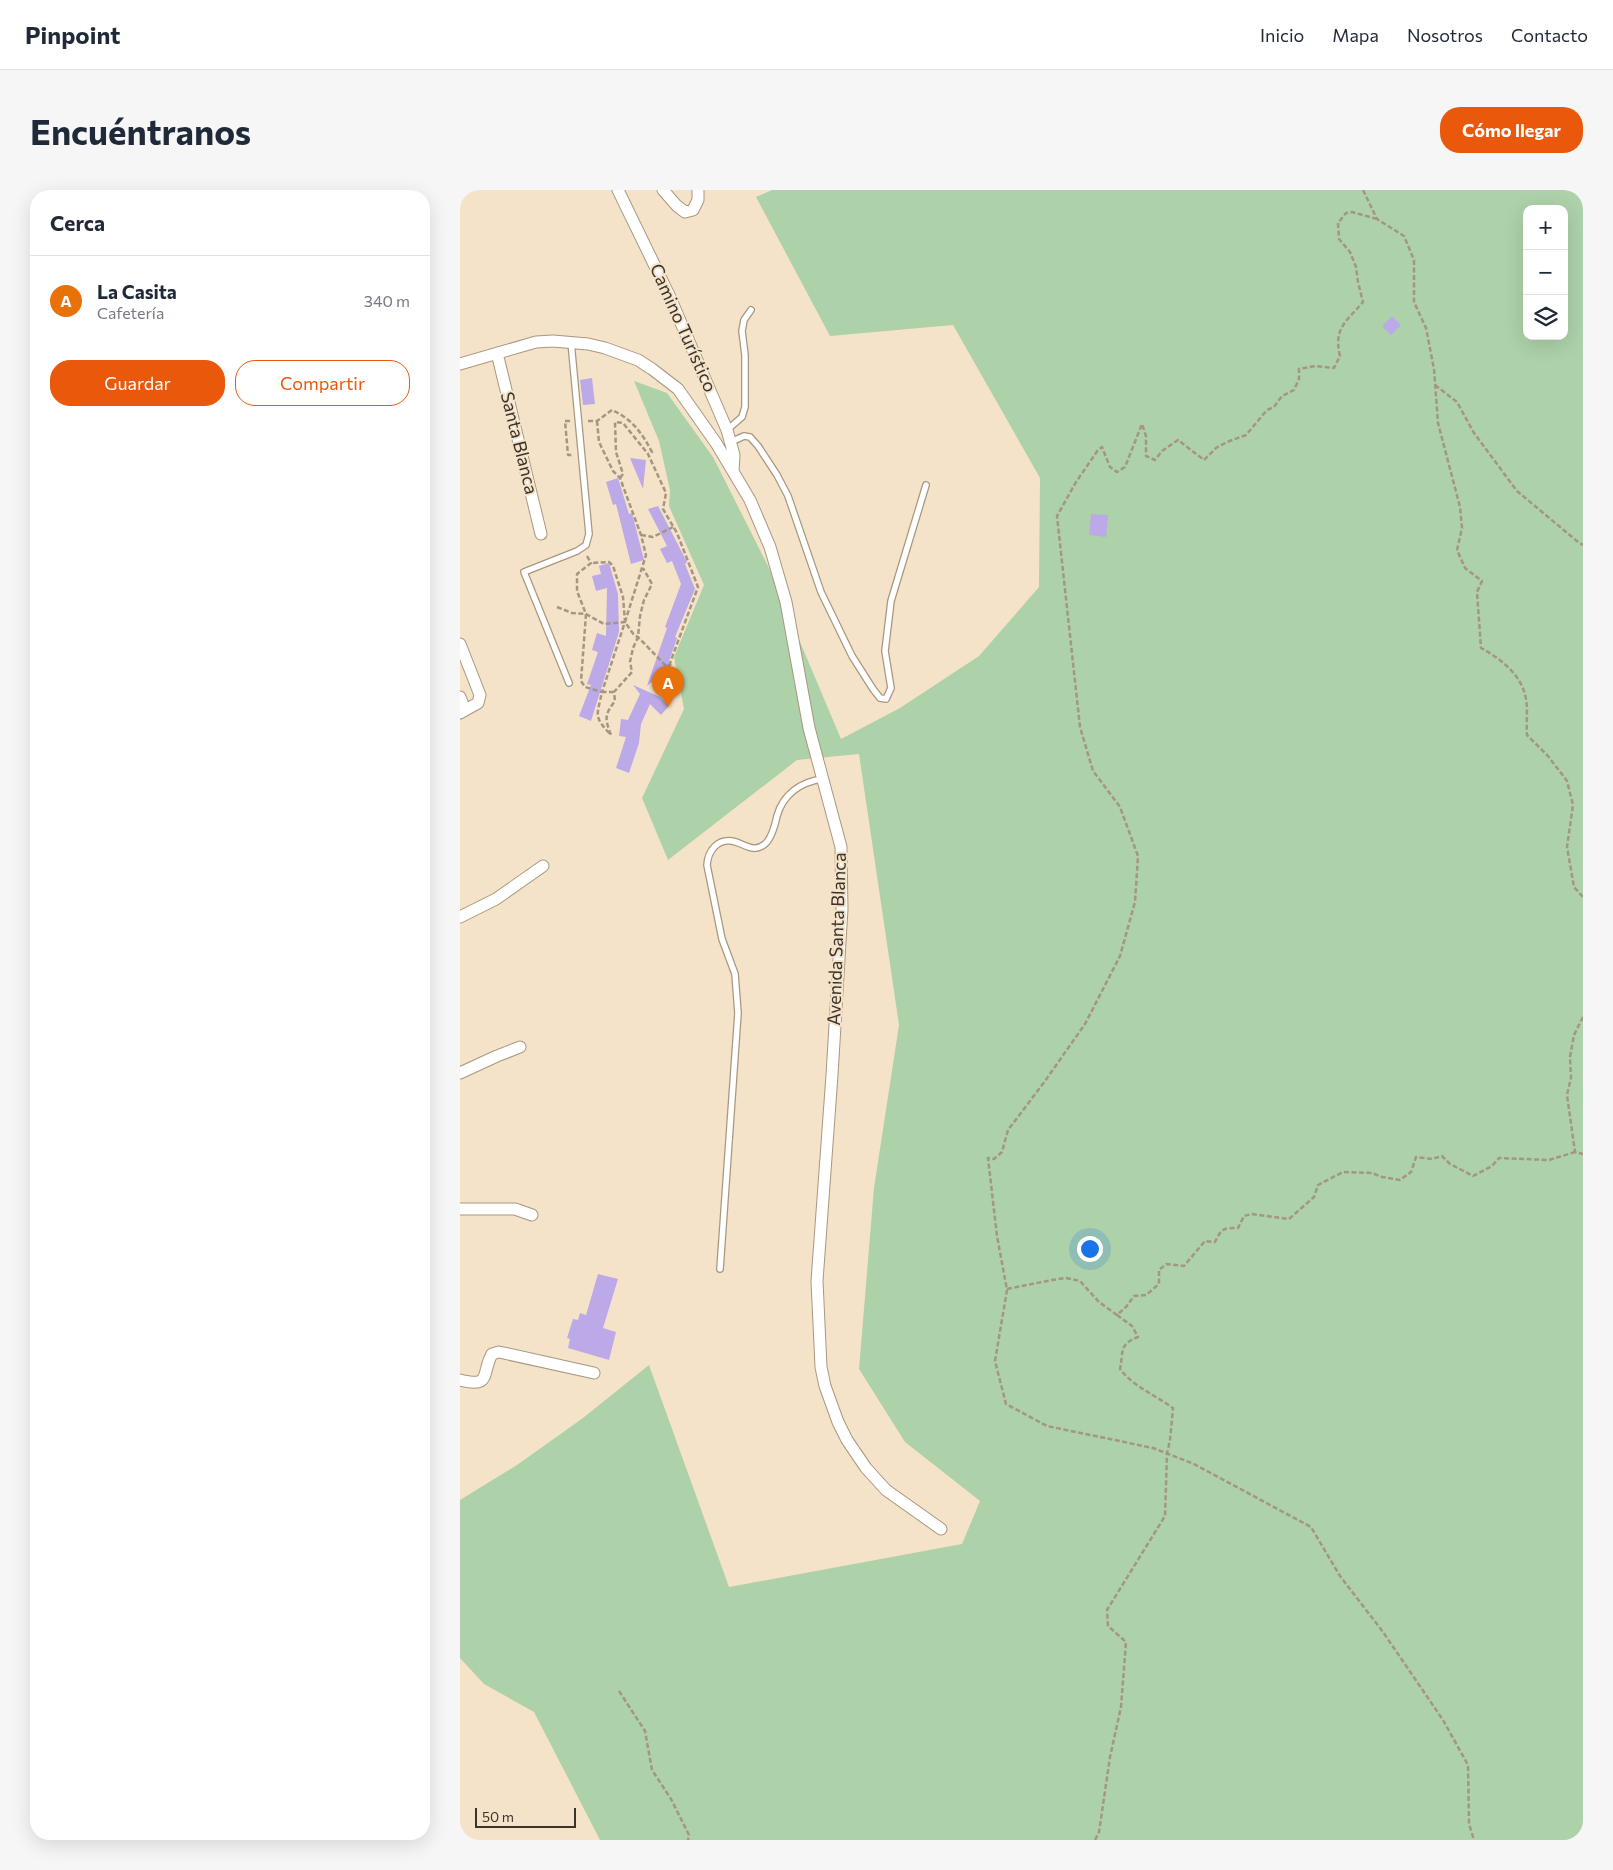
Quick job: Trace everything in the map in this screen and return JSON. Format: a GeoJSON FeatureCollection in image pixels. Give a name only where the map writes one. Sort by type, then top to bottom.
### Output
{"type":"FeatureCollection","features":[{"type":"Feature","properties":{"kind":"street","name":"Camino Turístico"},"geometry":{"type":"LineString","coordinates":[[618,190],[669,295],[727,430],[734,455],[733,471]]}},
{"type":"Feature","properties":{"kind":"street"},"geometry":{"type":"LineString","coordinates":[[663,190],[685,212],[693,210],[698,200],[698,190]]}},
{"type":"Feature","properties":{"kind":"street","name":"Avenida Santa Blanca"},"geometry":{"type":"LineString","coordinates":[[460,364],[536,342],[570,342],[588,344],[622,353],[645,365],[678,389],[712,437],[750,500],[770,548],[786,602],[809,728],[841,847],[842,909],[817,1281],[821,1367],[825,1386],[838,1422],[857,1456],[886,1490],[941,1529]]}},
{"type":"Feature","properties":{"kind":"street","name":"Santa Blanca"},"geometry":{"type":"LineString","coordinates":[[497,353],[541,534]]}},
{"type":"Feature","properties":{"kind":"street"},"geometry":{"type":"LineString","coordinates":[[460,644],[480,695],[478,703],[462,711],[460,697]]}},
{"type":"Feature","properties":{"kind":"street"},"geometry":{"type":"LineString","coordinates":[[460,917],[496,899],[543,866]]}},
{"type":"Feature","properties":{"kind":"street"},"geometry":{"type":"LineString","coordinates":[[460,1073],[520,1047]]}},
{"type":"Feature","properties":{"kind":"street"},"geometry":{"type":"LineString","coordinates":[[460,1209],[515,1209],[532,1215]]}},
{"type":"Feature","properties":{"kind":"street"},"geometry":{"type":"LineString","coordinates":[[460,1380],[473,1383],[479,1382],[486,1375],[488,1361],[492,1354],[499,1352],[594,1373]]}},
{"type":"Feature","properties":{"kind":"lane"},"geometry":{"type":"LineString","coordinates":[[727,430],[742,417],[745,407],[745,355],[742,331],[744,320],[751,310]]}},
{"type":"Feature","properties":{"kind":"lane"},"geometry":{"type":"LineString","coordinates":[[569,683],[524,572],[577,551],[586,545],[589,534],[570,342]]}},
{"type":"Feature","properties":{"kind":"lane"},"geometry":{"type":"LineString","coordinates":[[731,442],[744,436],[750,437],[777,475],[788,496],[821,592],[852,656],[880,698],[886,699],[890,688],[885,650],[891,602],[926,485]]}},
{"type":"Feature","properties":{"kind":"lane"},"geometry":{"type":"LineString","coordinates":[[720,1269],[738,1013],[735,974],[722,939],[707,859],[712,849],[722,842],[733,841],[748,848],[755,848],[766,843],[773,830],[781,806],[791,793],[805,783],[822,780]]}},
{"type":"Feature","properties":{"kind":"path"},"geometry":{"type":"LineString","coordinates":[[1363,190],[1377,219]]}},
{"type":"Feature","properties":{"kind":"path"},"geometry":{"type":"LineString","coordinates":[[1474,1840],[1469,1824],[1468,1765],[1443,1720],[1383,1632],[1340,1576],[1312,1526],[1194,1464],[1153,1448],[1047,1426],[1006,1404],[995,1361],[1006,1290],[997,1236],[988,1158],[994,1159],[1002,1152],[1008,1130],[1045,1082],[1089,1016],[1120,956],[1135,902],[1138,876],[1138,856],[1120,807],[1093,771],[1084,746],[1080,727],[1057,516],[1076,482],[1102,447],[1110,467],[1117,472],[1125,466],[1142,424],[1146,436],[1146,456],[1155,460],[1162,451],[1178,440],[1204,460],[1216,448],[1246,435],[1266,410],[1274,407],[1282,396],[1294,390],[1299,379],[1299,369],[1315,366],[1334,368],[1340,356],[1337,345],[1339,329],[1364,302],[1356,267],[1350,252],[1339,239],[1338,223],[1346,213],[1352,212],[1377,219],[1404,236],[1414,260],[1414,302],[1426,328],[1434,369],[1438,423],[1460,507],[1462,528],[1456,550],[1465,568],[1482,581],[1477,592],[1481,648],[1500,659],[1519,680],[1526,699],[1527,735],[1548,756],[1567,782],[1572,805],[1566,847],[1574,887],[1583,898]]}},
{"type":"Feature","properties":{"kind":"path"},"geometry":{"type":"LineString","coordinates":[[1435,385],[1457,402],[1474,434],[1517,491],[1583,545]]}},
{"type":"Feature","properties":{"kind":"path"},"geometry":{"type":"LineString","coordinates":[[573,455],[568,455],[565,421],[597,421],[612,410],[626,417],[644,438],[652,452],[648,454]]}},
{"type":"Feature","properties":{"kind":"path"},"geometry":{"type":"LineString","coordinates":[[597,421],[598,442],[613,471],[620,478],[641,535],[646,555],[602,692],[597,717],[611,734],[606,721],[607,712],[615,701],[614,692]]}},
{"type":"Feature","properties":{"kind":"path"},"geometry":{"type":"LineString","coordinates":[[620,478],[623,474],[616,452],[615,422],[623,423],[648,454],[666,493],[663,509],[673,527],[698,587],[668,667],[638,637],[634,635],[624,622],[623,597],[613,566],[609,562],[591,563],[577,574],[577,591],[586,614],[581,681],[585,687],[602,692],[614,692],[632,672],[630,662],[632,648],[638,637],[642,608],[652,584],[642,566]]}},
{"type":"Feature","properties":{"kind":"path"},"geometry":{"type":"LineString","coordinates":[[641,535],[653,537],[673,527]]}},
{"type":"Feature","properties":{"kind":"path"},"geometry":{"type":"LineString","coordinates":[[582,548],[591,563]]}},
{"type":"Feature","properties":{"kind":"path"},"geometry":{"type":"LineString","coordinates":[[557,607],[572,613],[586,614],[604,624],[624,622]]}},
{"type":"Feature","properties":{"kind":"path"},"geometry":{"type":"LineString","coordinates":[[670,663],[675,694]]}},
{"type":"Feature","properties":{"kind":"path"},"geometry":{"type":"LineString","coordinates":[[1575,1152],[1567,1096],[1571,1078],[1570,1057],[1574,1036],[1583,1017]]}},
{"type":"Feature","properties":{"kind":"path"},"geometry":{"type":"LineString","coordinates":[[1117,1315],[1126,1308],[1134,1296],[1146,1295],[1159,1284],[1159,1270],[1166,1264],[1184,1266],[1205,1242],[1215,1242],[1220,1231],[1225,1228],[1238,1228],[1244,1216],[1252,1214],[1289,1219],[1314,1197],[1318,1184],[1343,1172],[1372,1173],[1400,1180],[1411,1172],[1416,1157],[1432,1159],[1442,1156],[1450,1164],[1473,1176],[1492,1166],[1499,1158],[1549,1160],[1575,1152],[1583,1154]]}},
{"type":"Feature","properties":{"kind":"path"},"geometry":{"type":"LineString","coordinates":[[1006,1290],[1066,1278],[1080,1281],[1099,1302],[1132,1326],[1138,1337],[1127,1341],[1122,1349],[1120,1369],[1140,1388],[1173,1408],[1167,1454],[1165,1516],[1107,1610],[1108,1626],[1126,1642],[1121,1707],[1110,1757],[1099,1832],[1095,1840]]}},
{"type":"Feature","properties":{"kind":"path"},"geometry":{"type":"LineString","coordinates":[[619,1691],[645,1731],[652,1770],[671,1799],[689,1835],[688,1840]]}},
{"type":"Feature","properties":{"kind":"green space"},"geometry":{"type":"Polygon","coordinates":[[[772,190],[1583,190],[1583,1840],[600,1840],[534,1712],[484,1684],[460,1658],[460,1500],[517,1465],[583,1418],[649,1365],[729,1587],[962,1544],[980,1501],[905,1442],[859,1369],[874,1188],[899,1025],[859,754],[797,760],[668,860],[642,798],[684,709],[674,657],[704,585],[669,506],[670,490],[659,441],[634,381],[667,393],[713,457],[768,566],[841,739],[900,708],[979,656],[1039,587],[1040,478],[953,325],[830,336],[756,197],[772,190]]]}},
{"type":"Feature","properties":{"kind":"building"},"geometry":{"type":"Polygon","coordinates":[[[1392,316],[1401,325],[1391,335],[1382,326],[1392,316]]]}},
{"type":"Feature","properties":{"kind":"building"},"geometry":{"type":"Polygon","coordinates":[[[592,378],[595,404],[583,405],[580,380],[592,378]]]}},
{"type":"Feature","properties":{"kind":"building"},"geometry":{"type":"Polygon","coordinates":[[[630,458],[646,460],[643,489],[630,458]]]}},
{"type":"Feature","properties":{"kind":"building"},"geometry":{"type":"Polygon","coordinates":[[[618,478],[629,514],[632,513],[644,560],[631,564],[616,504],[613,505],[606,482],[618,478]]]}},
{"type":"Feature","properties":{"kind":"building"},"geometry":{"type":"Polygon","coordinates":[[[658,506],[687,562],[685,564],[695,589],[675,637],[677,638],[666,670],[647,686],[667,628],[665,627],[681,584],[672,561],[667,563],[660,549],[667,546],[648,509],[658,506]]]}},
{"type":"Feature","properties":{"kind":"building"},"geometry":{"type":"Polygon","coordinates":[[[1091,514],[1108,515],[1106,537],[1089,535],[1091,514]]]}},
{"type":"Feature","properties":{"kind":"building"},"geometry":{"type":"Polygon","coordinates":[[[609,563],[618,594],[619,632],[591,721],[579,716],[591,685],[587,684],[598,652],[592,650],[597,633],[606,636],[607,588],[596,591],[592,576],[601,574],[599,566],[609,563]]]}},
{"type":"Feature","properties":{"kind":"building"},"geometry":{"type":"Polygon","coordinates":[[[633,685],[660,697],[669,706],[661,715],[650,704],[641,724],[639,743],[629,773],[616,768],[626,737],[619,736],[621,719],[628,720],[640,694],[633,685]]]}},
{"type":"Feature","properties":{"kind":"building"},"geometry":{"type":"Polygon","coordinates":[[[598,1274],[618,1279],[603,1328],[616,1332],[609,1360],[568,1348],[570,1339],[567,1338],[573,1319],[578,1320],[580,1313],[586,1315],[598,1274]]]}},
{"type":"Feature","properties":{"kind":"place","name":"La Casita"},"geometry":{"type":"Point","coordinates":[668,707]}}]}
